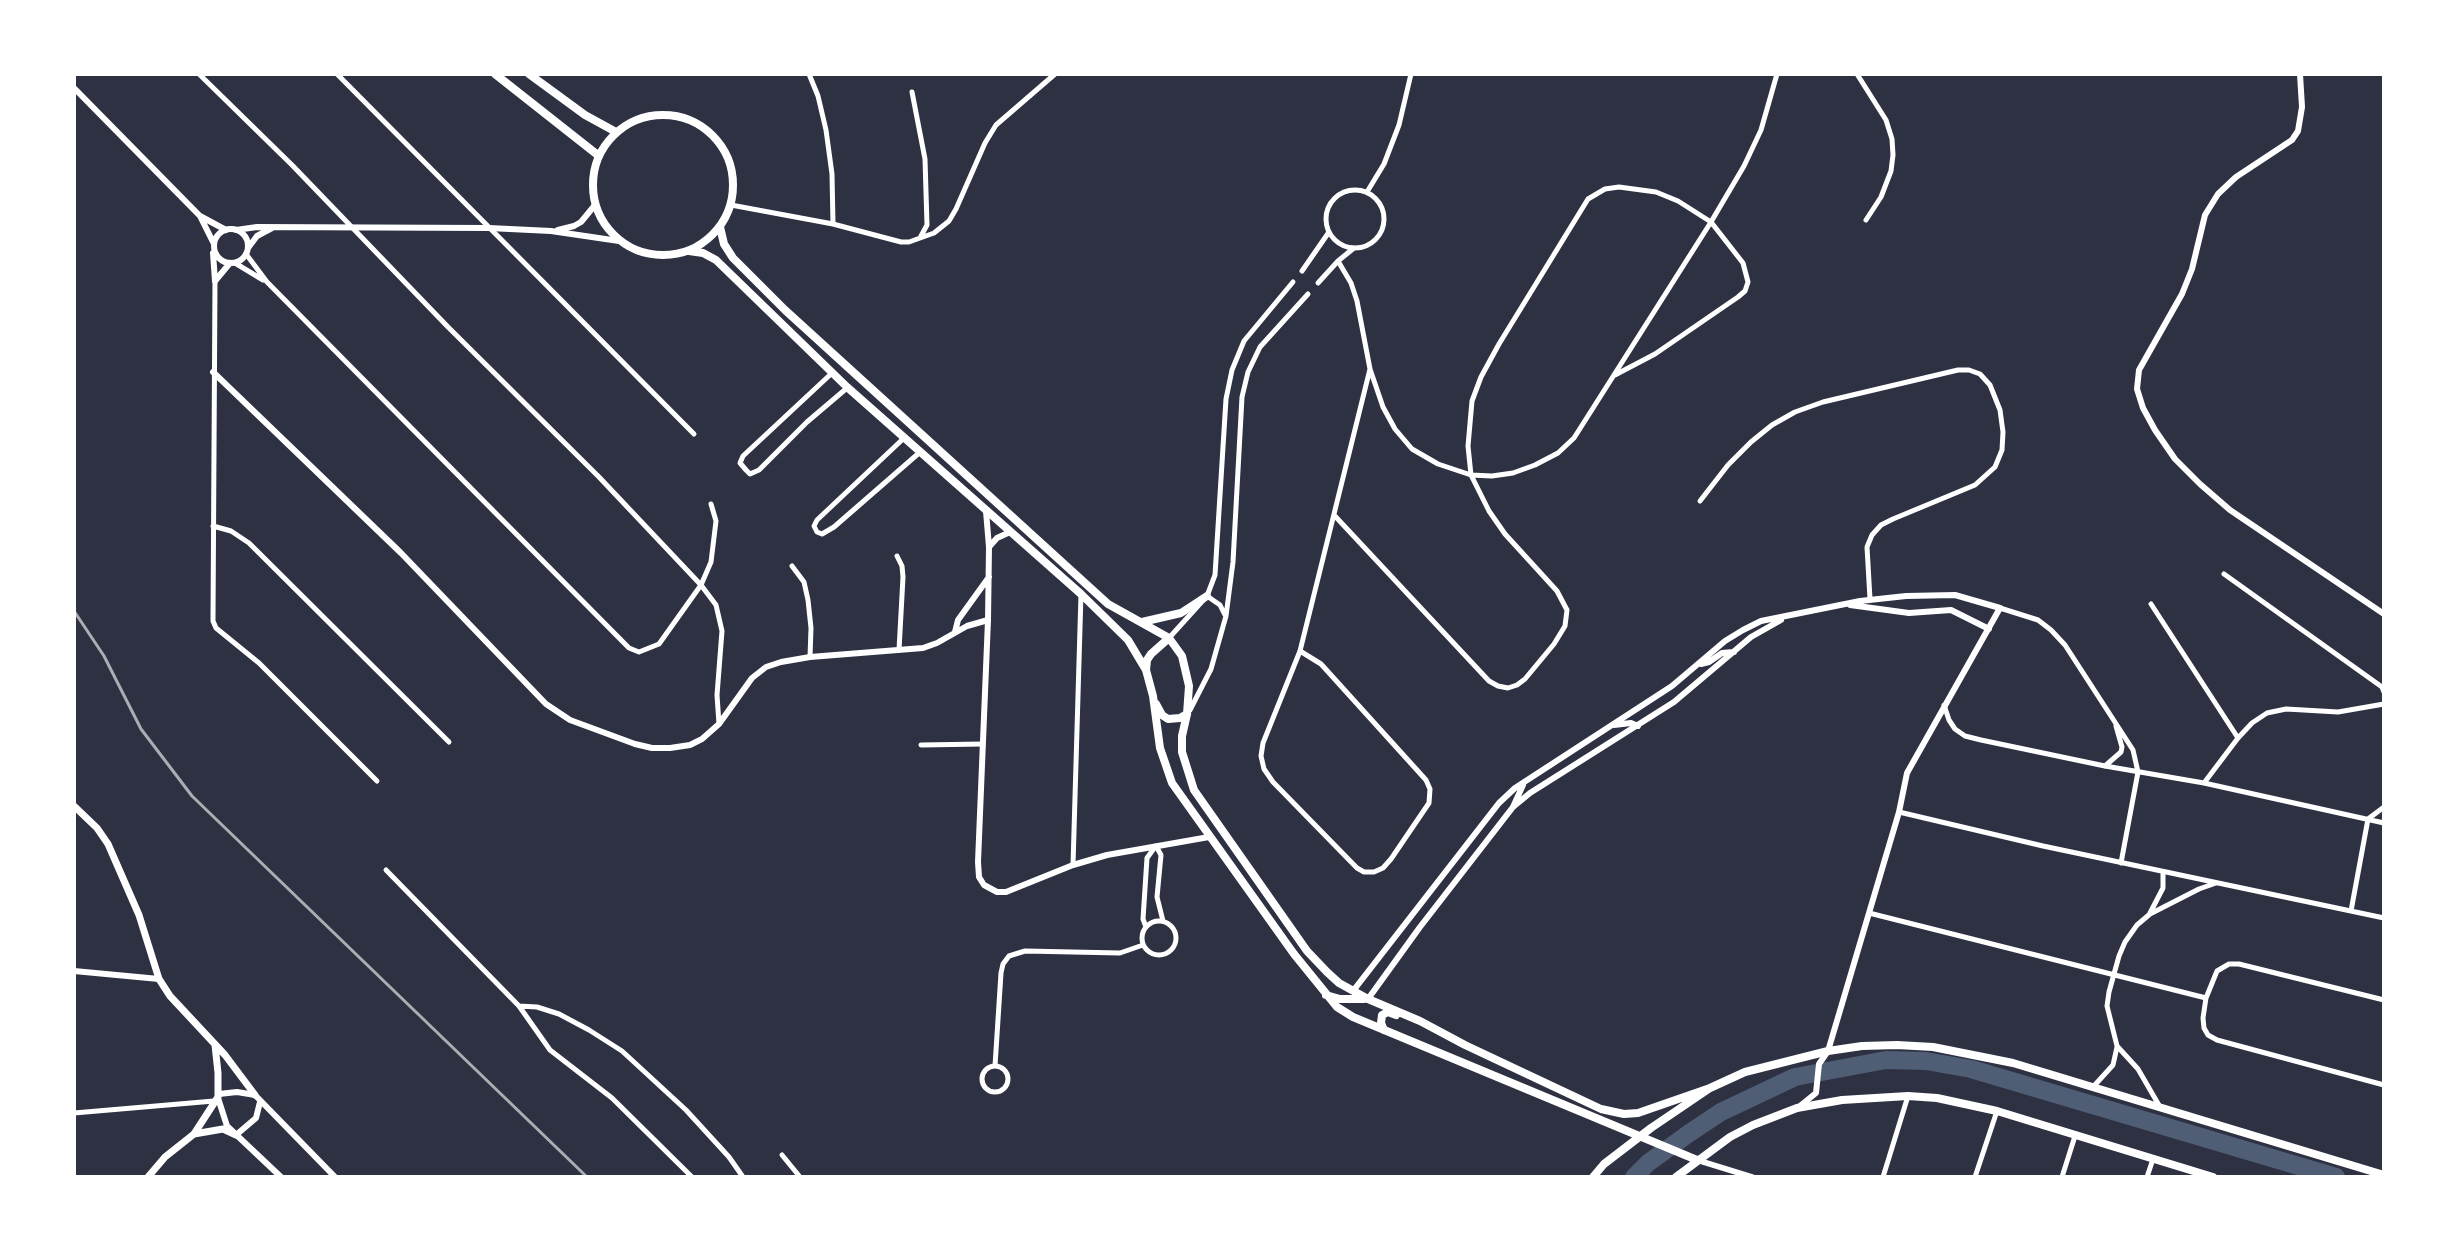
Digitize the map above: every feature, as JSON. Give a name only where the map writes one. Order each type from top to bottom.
[{"type":"main road","points":[[495,74],[599,156]]},
{"type":"main road","points":[[529,74],[585,115],[616,132]]},
{"type":"main road","points":[[658,115],[680,116],[701,125],[718,141],[730,160],[734,183],[731,205],[720,227],[706,241],[689,251],[653,255],[619,241],[605,225],[595,205],[592,189],[594,172],[599,156],[616,132],[635,120],[658,115]]},
{"type":"main road","points":[[720,227],[724,244],[733,258],[785,310],[1108,604],[1169,638],[1182,656],[1187,674],[1189,698],[1182,752],[1194,790],[1307,951],[1352,995],[1353,1017]]},
{"type":"main road","points":[[689,251],[703,253],[716,260],[919,453],[1081,594],[1128,640],[1146,670],[1158,710],[1168,719],[1187,714]]},
{"type":"main road","points":[[1142,622],[1181,613],[1207,596]]},
{"type":"main road","points":[[1146,670],[1151,654],[1169,638]]},
{"type":"main road","points":[[1153,696],[1160,748],[1166,769],[1182,799],[1337,1007],[1353,1017],[1697,1160]]},
{"type":"main road","points":[[74,806],[97,828],[108,844],[139,915],[159,979],[257,1098]]},
{"type":"main road","points":[[1326,995],[1352,995],[1368,999],[1601,1109],[1624,1114],[1638,1113],[1710,1088],[1745,1072],[1804,1056],[1862,1046],[1933,1047],[2013,1063],[2384,1175]]},
{"type":"main road","points":[[1384,1030],[1381,1019],[1385,1013],[1420,1021]]},
{"type":"main road","points":[[148,1177],[165,1157],[194,1134],[217,1097],[215,1045]]},
{"type":"main road","points":[[1804,1056],[1819,1064]]},
{"type":"main road","points":[[1593,1177],[1604,1164],[1710,1088]]},
{"type":"main road","points":[[1676,1177],[1730,1137],[1797,1108],[1842,1100],[1908,1096],[1937,1098],[1997,1111],[2213,1177]]},
{"type":"main road","points":[[194,1134],[223,1129],[236,1135]]},
{"type":"street","points":[[199,74],[599,477],[701,585],[716,605],[722,631],[717,695],[719,724]]},
{"type":"street","points":[[337,74],[694,434]]},
{"type":"street","points":[[809,74],[826,130],[832,174],[833,224]]},
{"type":"street","points":[[731,205],[833,224],[901,242],[934,233],[949,221],[956,209],[996,125],[1055,74]]},
{"type":"street","points":[[1367,193],[1384,164],[1399,125],[1411,74]]},
{"type":"street","points":[[1338,261],[1357,301],[1370,369],[1389,418],[1412,449],[1438,464],[1471,475],[1513,473],[1535,465],[1558,453],[1574,438],[1711,222],[1761,130],[1777,74]]},
{"type":"street","points":[[1857,74],[1886,120],[1893,155],[1891,171],[1881,197],[1866,220]]},
{"type":"street","points":[[2300,74],[2302,107],[2298,131],[2292,140],[2236,177],[2218,194],[2205,215],[2192,269],[2182,294],[2139,370],[2137,389],[2155,430],[2175,459],[2200,484],[2230,510],[2384,614]]},
{"type":"street","points":[[74,88],[200,216],[226,230],[247,227],[489,228],[551,231],[619,241]]},
{"type":"street","points":[[912,92],[925,159],[927,225],[921,237]]},
{"type":"street","points":[[1334,515],[1489,681],[1508,688],[1517,685],[1554,644],[1565,626],[1567,610],[1557,591],[1505,534],[1471,475],[1469,422],[1472,401],[1481,377],[1588,199],[1605,189],[1619,187],[1656,192],[1678,201],[1711,222],[1743,263],[1748,282],[1745,291],[1655,354],[1615,375]]},
{"type":"street","points":[[1349,191],[1367,193],[1377,201],[1383,212],[1383,225],[1377,237],[1367,245],[1354,248],[1344,246],[1329,232],[1326,215],[1334,199],[1349,191]]},
{"type":"street","points":[[551,231],[574,226],[588,216],[595,205]]},
{"type":"street","points":[[200,216],[220,259],[267,282]]},
{"type":"street","points":[[215,281],[247,251],[257,236],[272,228]]},
{"type":"street","points":[[226,230],[218,235],[214,247],[213,608],[216,628],[259,663],[377,781]]},
{"type":"street","points":[[236,230],[245,237],[247,251],[267,282],[629,648],[639,652],[659,644],[701,585],[713,552],[716,521],[711,504]]},
{"type":"street","points":[[1302,271],[1329,232]]},
{"type":"street","points":[[1318,283],[1354,248]]},
{"type":"street","points":[[1169,638],[1207,596],[1215,575],[1226,399],[1232,370],[1244,341],[1293,282]]},
{"type":"street","points":[[1187,714],[1211,669],[1226,616],[1233,562],[1242,397],[1248,372],[1260,347],[1308,294]]},
{"type":"street","points":[[1300,651],[1321,664],[1426,780],[1430,789],[1429,803],[1391,859],[1374,872],[1357,868],[1273,782],[1264,769],[1261,756],[1263,743],[1300,651],[1370,369]]},
{"type":"street","points":[[1700,501],[1751,442],[1795,412],[1823,402],[1958,370],[1980,374],[1990,385],[2000,410],[2002,450],[1995,467],[1975,485],[1881,525],[1867,547],[1870,599]]},
{"type":"street","points":[[213,372],[401,553],[546,704],[570,720],[617,738],[652,748],[690,745],[719,724],[752,678],[766,667],[810,657],[923,648],[988,620]]},
{"type":"street","points":[[832,373],[743,456],[740,463],[750,474],[759,470],[847,387]]},
{"type":"street","points":[[904,438],[817,520],[814,526],[817,532],[822,534],[834,527],[919,453]]},
{"type":"street","points":[[986,511],[989,577],[978,862],[979,877],[984,885],[997,892],[1006,892],[1107,855],[1209,837]]},
{"type":"street","points":[[213,526],[231,531],[249,543],[449,742]]},
{"type":"street","points":[[989,547],[997,538],[1010,532]]},
{"type":"street","points":[[897,556],[903,577],[899,650]]},
{"type":"street","points":[[792,566],[804,582],[808,600],[810,657]]},
{"type":"street","points":[[2224,574],[2382,687],[2384,692]]},
{"type":"street","points":[[955,632],[958,620],[989,577]]},
{"type":"street","points":[[1073,865],[1081,594]]},
{"type":"street","points":[[1926,611],[1937,604],[1939,594]]},
{"type":"street","points":[[1352,995],[1499,803],[1531,777],[1672,686],[1743,630],[1761,621],[1870,599],[1955,595],[2038,620],[2051,630],[2065,645],[2133,750],[2138,772],[2121,863]]},
{"type":"street","points":[[1207,596],[1220,605],[1226,616]]},
{"type":"street","points":[[2151,604],[2238,738]]},
{"type":"street","points":[[1846,605],[1909,613],[1951,610],[1989,629]]},
{"type":"street","points":[[1797,1108],[1816,1093],[1819,1064],[1828,1051],[1899,812],[1907,773],[2000,608]]},
{"type":"street","points":[[1513,807],[1559,774],[1674,702],[1751,637],[1788,616]]},
{"type":"street","points":[[1697,665],[1729,651],[1734,652]]},
{"type":"street","points":[[1944,704],[1949,720],[1965,736],[2105,766],[2204,783],[2384,823]]},
{"type":"street","points":[[2204,783],[2238,738],[2267,713],[2286,709],[2338,712],[2384,704]]},
{"type":"street","points":[[2105,766],[2117,757],[2122,747],[2113,717]]},
{"type":"street","points":[[1610,725],[1624,722],[1638,726]]},
{"type":"street","points":[[921,745],[983,744]]},
{"type":"street","points":[[1368,999],[1513,807],[1521,787],[1531,777]]},
{"type":"street","points":[[2351,911],[2368,819],[2384,807]]},
{"type":"street","points":[[1899,812],[2121,863],[2384,918]]},
{"type":"street","points":[[1156,846],[1161,855],[1157,897],[1163,921],[1174,930],[1175,940],[1172,948],[1159,954],[1150,952],[1143,945],[1142,936],[1146,927],[1163,921]]},
{"type":"street","points":[[1146,927],[1143,919],[1147,858],[1156,846]]},
{"type":"street","points":[[386,870],[519,1006],[550,1050],[612,1098],[692,1177]]},
{"type":"street","points":[[2093,1087],[2113,1065],[2117,1046],[2107,1006],[2113,975],[2125,942],[2150,914],[2163,888],[2163,872]]},
{"type":"street","points":[[2150,914],[2217,883]]},
{"type":"street","points":[[1869,913],[2206,998]]},
{"type":"street","points":[[995,1066],[1001,973],[1009,956],[1025,951],[1120,953],[1143,945]]},
{"type":"street","points":[[2384,1000],[2239,964],[2222,966],[2206,998],[2204,1028],[2208,1035],[2217,1040],[2384,1085]]},
{"type":"street","points":[[74,971],[159,979]]},
{"type":"street","points":[[519,1006],[537,1007],[559,1014],[622,1051],[686,1110],[743,1177]]},
{"type":"street","points":[[2117,1046],[2138,1069],[2160,1108]]},
{"type":"street","points":[[995,1066],[1002,1068],[1008,1077],[1004,1087],[994,1091],[985,1087],[982,1080],[985,1070],[995,1066]]},
{"type":"street","points":[[74,1113],[217,1097],[237,1092],[257,1098],[335,1177]]},
{"type":"street","points":[[1883,1177],[1908,1096]]},
{"type":"street","points":[[217,1097],[224,1120],[281,1177]]},
{"type":"street","points":[[236,1135],[256,1118],[257,1098]]},
{"type":"street","points":[[1975,1177],[1997,1111]]},
{"type":"street","points":[[2062,1177],[2075,1136]]},
{"type":"street","points":[[782,1155],[800,1177]]},
{"type":"street","points":[[2147,1177],[2153,1159]]},
{"type":"street","points":[[1697,1160],[1752,1177]]},
{"type":"waterway","points":[[1634,1177],[1648,1163],[1721,1112],[1795,1077],[1886,1060],[1926,1061],[1971,1069],[2336,1177]]},
{"type":"railway","points":[[74,611],[104,656],[141,729],[192,796],[587,1177]]}]
